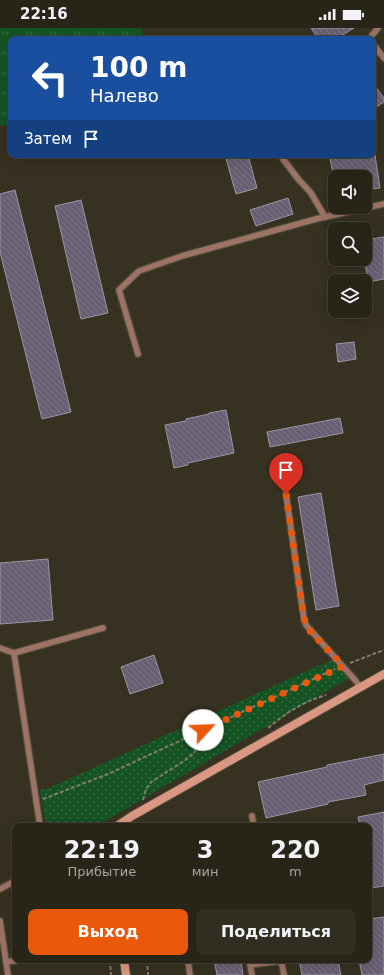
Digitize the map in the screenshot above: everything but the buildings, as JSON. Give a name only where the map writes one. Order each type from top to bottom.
[{"type":"street","points":[[121,823],[384,674]]},
{"type":"street","points":[[124,963],[126,975]]},
{"type":"lane","points":[[371,36],[378,28]]},
{"type":"lane","points":[[376,48],[384,58]]},
{"type":"lane","points":[[283,159],[311,193],[325,217]]},
{"type":"lane","points":[[138,354],[119,290],[139,271],[182,256],[325,217],[384,204]]},
{"type":"lane","points":[[286,494],[304,619],[310,631],[343,666],[360,687]]},
{"type":"lane","points":[[0,648],[14,653],[103,628]]},
{"type":"lane","points":[[14,653],[40,823]]},
{"type":"lane","points":[[252,816],[253,823]]},
{"type":"lane","points":[[0,889],[12,883]]},
{"type":"lane","points":[[0,921],[8,975]]},
{"type":"lane","points":[[6,962],[12,961]]},
{"type":"lane","points":[[188,963],[190,975]]},
{"type":"lane","points":[[252,975],[250,965],[262,963]]},
{"type":"lane","points":[[282,963],[284,975]]},
{"type":"path","points":[[36,801],[108,774],[343,666],[384,650]]},
{"type":"path","points":[[143,801],[146,789],[151,782],[193,754],[216,724]]},
{"type":"path","points":[[110,963],[111,975]]},
{"type":"path","points":[[147,963],[148,975]]},
{"type":"green space","points":[[0,28],[141,28],[144,36],[8,36],[8,124],[0,126]]},
{"type":"green space","points":[[333,660],[349,678],[102,823],[46,823],[40,790],[49,788]]},
{"type":"route","points":[[203,730],[343,666],[310,631],[304,619],[286,494]]}]
